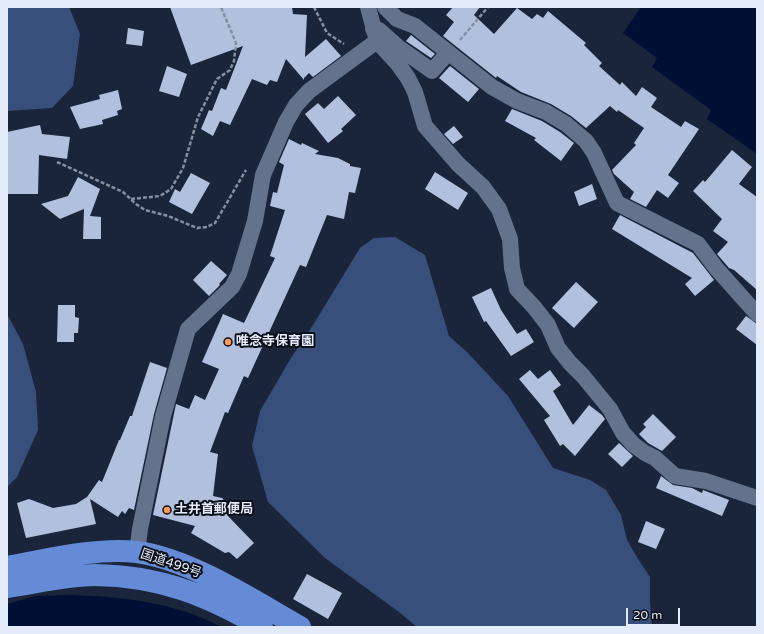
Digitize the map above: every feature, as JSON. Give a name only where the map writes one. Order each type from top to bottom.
[{"type":"highway","name":"国道499号","points":[[7,567],[83,554],[118,551],[137,552],[161,558],[194,570],[236,591],[300,627]]},
{"type":"highway","name":"国道499号","points":[[7,587],[94,575],[130,577],[174,585],[209,599],[262,627]]},
{"type":"street","points":[[368,7],[375,35],[408,78],[415,92],[425,126],[458,164],[483,186],[499,209],[510,240],[512,268],[517,289],[548,325],[558,348],[607,404],[623,433],[634,445],[655,458],[675,476],[706,481],[757,498]]},
{"type":"street","points":[[385,7],[397,19],[415,26],[492,87],[517,101],[551,114],[566,124],[586,141],[594,153],[616,203],[698,244],[716,268],[757,314]]},
{"type":"street","points":[[137,552],[140,529],[163,416],[188,329],[232,287],[239,274],[255,221],[263,175],[286,122],[296,105],[309,91],[358,54],[379,30],[398,47],[432,71],[448,53]]},
{"type":"path","points":[[131,199],[160,196],[171,189],[183,168],[198,117],[217,79],[230,70],[234,61],[236,43],[221,7]]},
{"type":"path","points":[[314,7],[327,33],[358,54]]},
{"type":"path","points":[[448,53],[488,7]]},
{"type":"path","points":[[57,162],[123,192],[145,210],[168,216],[197,228],[207,227],[215,223],[247,168]]},
{"type":"shaded area","points":[[7,7],[69,7],[80,34],[73,86],[52,108],[7,111]]},
{"type":"shaded area","points":[[641,7],[757,7],[757,154],[707,119],[711,110],[652,67],[657,58],[623,33]]},
{"type":"shaded area","points":[[395,237],[425,255],[449,336],[468,353],[508,396],[553,468],[590,480],[606,490],[621,515],[627,540],[650,577],[652,627],[417,627],[399,612],[325,558],[268,502],[252,446],[260,411],[291,358],[360,248],[374,238]]},
{"type":"shaded area","points":[[7,314],[23,344],[36,392],[38,430],[17,477],[7,487]]},
{"type":"shaded area","points":[[73,595],[129,599],[167,606],[204,619],[221,627],[7,627],[7,604],[36,596]]},
{"type":"building","points":[[170,7],[292,7],[293,14],[307,15],[305,57],[326,39],[341,56],[313,77],[309,73],[304,80],[286,59],[277,82],[270,80],[267,85],[252,79],[230,125],[220,121],[213,136],[201,129],[209,110],[212,111],[221,88],[226,90],[243,46],[191,65]]},
{"type":"building","points":[[453,7],[480,7],[474,15],[494,34],[517,8],[532,19],[537,14],[543,18],[548,11],[586,43],[584,45],[602,63],[599,66],[620,85],[622,82],[636,96],[642,87],[657,98],[651,107],[681,127],[685,121],[699,129],[668,175],[679,183],[668,198],[657,190],[646,207],[630,199],[634,192],[614,174],[612,170],[636,145],[634,143],[644,128],[618,110],[617,112],[610,106],[586,128],[571,116],[551,104],[521,92],[497,76],[496,78],[443,36],[454,22],[446,15]]},
{"type":"building","points":[[128,28],[144,31],[142,46],[126,44]]},
{"type":"building","points":[[411,35],[435,54],[431,58],[406,41]]},
{"type":"building","points":[[167,66],[187,74],[179,97],[159,91]]},
{"type":"building","points":[[450,66],[479,89],[468,102],[439,78]]},
{"type":"building","points":[[118,90],[122,109],[117,111],[118,115],[102,120],[103,124],[80,129],[70,107],[100,99],[99,95]]},
{"type":"building","points":[[338,96],[356,115],[341,129],[343,131],[328,143],[305,114],[318,103],[324,109]]},
{"type":"building","points":[[512,109],[542,121],[574,143],[561,161],[534,140],[536,138],[505,121]]},
{"type":"building","points":[[40,125],[42,134],[70,137],[67,159],[39,155],[38,194],[7,194],[7,132]]},
{"type":"building","points":[[454,126],[463,137],[453,144],[444,134]]},
{"type":"building","points":[[289,139],[319,151],[315,154],[338,158],[350,164],[350,166],[361,168],[355,193],[349,192],[344,219],[327,215],[306,267],[300,265],[248,378],[244,376],[228,413],[225,412],[210,452],[218,454],[213,496],[222,498],[232,509],[228,516],[254,543],[237,559],[229,552],[225,553],[191,533],[195,526],[153,515],[176,404],[189,409],[195,395],[205,400],[219,369],[202,362],[223,314],[244,323],[275,258],[270,256],[285,210],[270,206],[273,192],[277,193],[284,165],[279,162]]},
{"type":"building","points":[[732,150],[752,167],[739,184],[757,197],[757,290],[734,270],[729,268],[717,254],[728,242],[713,231],[722,219],[693,191],[703,180],[705,182]]},
{"type":"building","points":[[435,172],[468,193],[458,210],[425,189]]},
{"type":"building","points":[[191,173],[210,183],[192,214],[169,202],[175,189],[180,192]]},
{"type":"building","points":[[78,177],[100,189],[90,216],[101,217],[101,239],[83,239],[84,209],[60,219],[41,204],[68,196]]},
{"type":"building","points":[[592,184],[597,199],[579,206],[574,192]]},
{"type":"building","points":[[620,215],[693,253],[714,280],[695,296],[685,284],[692,278],[612,229]]},
{"type":"building","points":[[211,261],[227,275],[209,296],[193,280]]},
{"type":"building","points":[[576,282],[598,302],[574,328],[552,308]]},
{"type":"building","points":[[491,288],[501,310],[517,334],[526,329],[534,342],[511,356],[486,321],[484,322],[472,297]]},
{"type":"building","points":[[58,305],[75,305],[75,317],[79,318],[78,333],[74,333],[74,342],[57,342]]},
{"type":"building","points":[[746,316],[757,324],[757,345],[736,329]]},
{"type":"building","points":[[150,362],[167,368],[154,414],[134,510],[129,508],[125,514],[122,511],[118,517],[90,499],[96,524],[26,538],[17,503],[29,499],[53,508],[76,504],[87,497],[99,480],[102,482],[119,440],[130,416],[132,416]]},
{"type":"building","points":[[530,370],[538,379],[550,370],[561,385],[553,391],[573,425],[589,405],[605,419],[575,456],[563,444],[560,446],[544,420],[550,416],[519,379]]},
{"type":"building","points":[[653,414],[676,437],[662,451],[648,443],[639,434],[646,427],[643,424]]},
{"type":"building","points":[[619,443],[633,456],[622,467],[608,454]]},
{"type":"building","points":[[661,476],[673,485],[692,488],[702,493],[703,490],[729,500],[722,516],[656,488]]},
{"type":"building","points":[[646,521],[665,529],[656,549],[638,542]]},
{"type":"building","points":[[307,574],[342,593],[328,619],[293,599]]},
{"type":"place","name":"唯念寺保育園","points":[[228,342]]},
{"type":"place","name":"土井首郵便局","points":[[167,510]]}]
